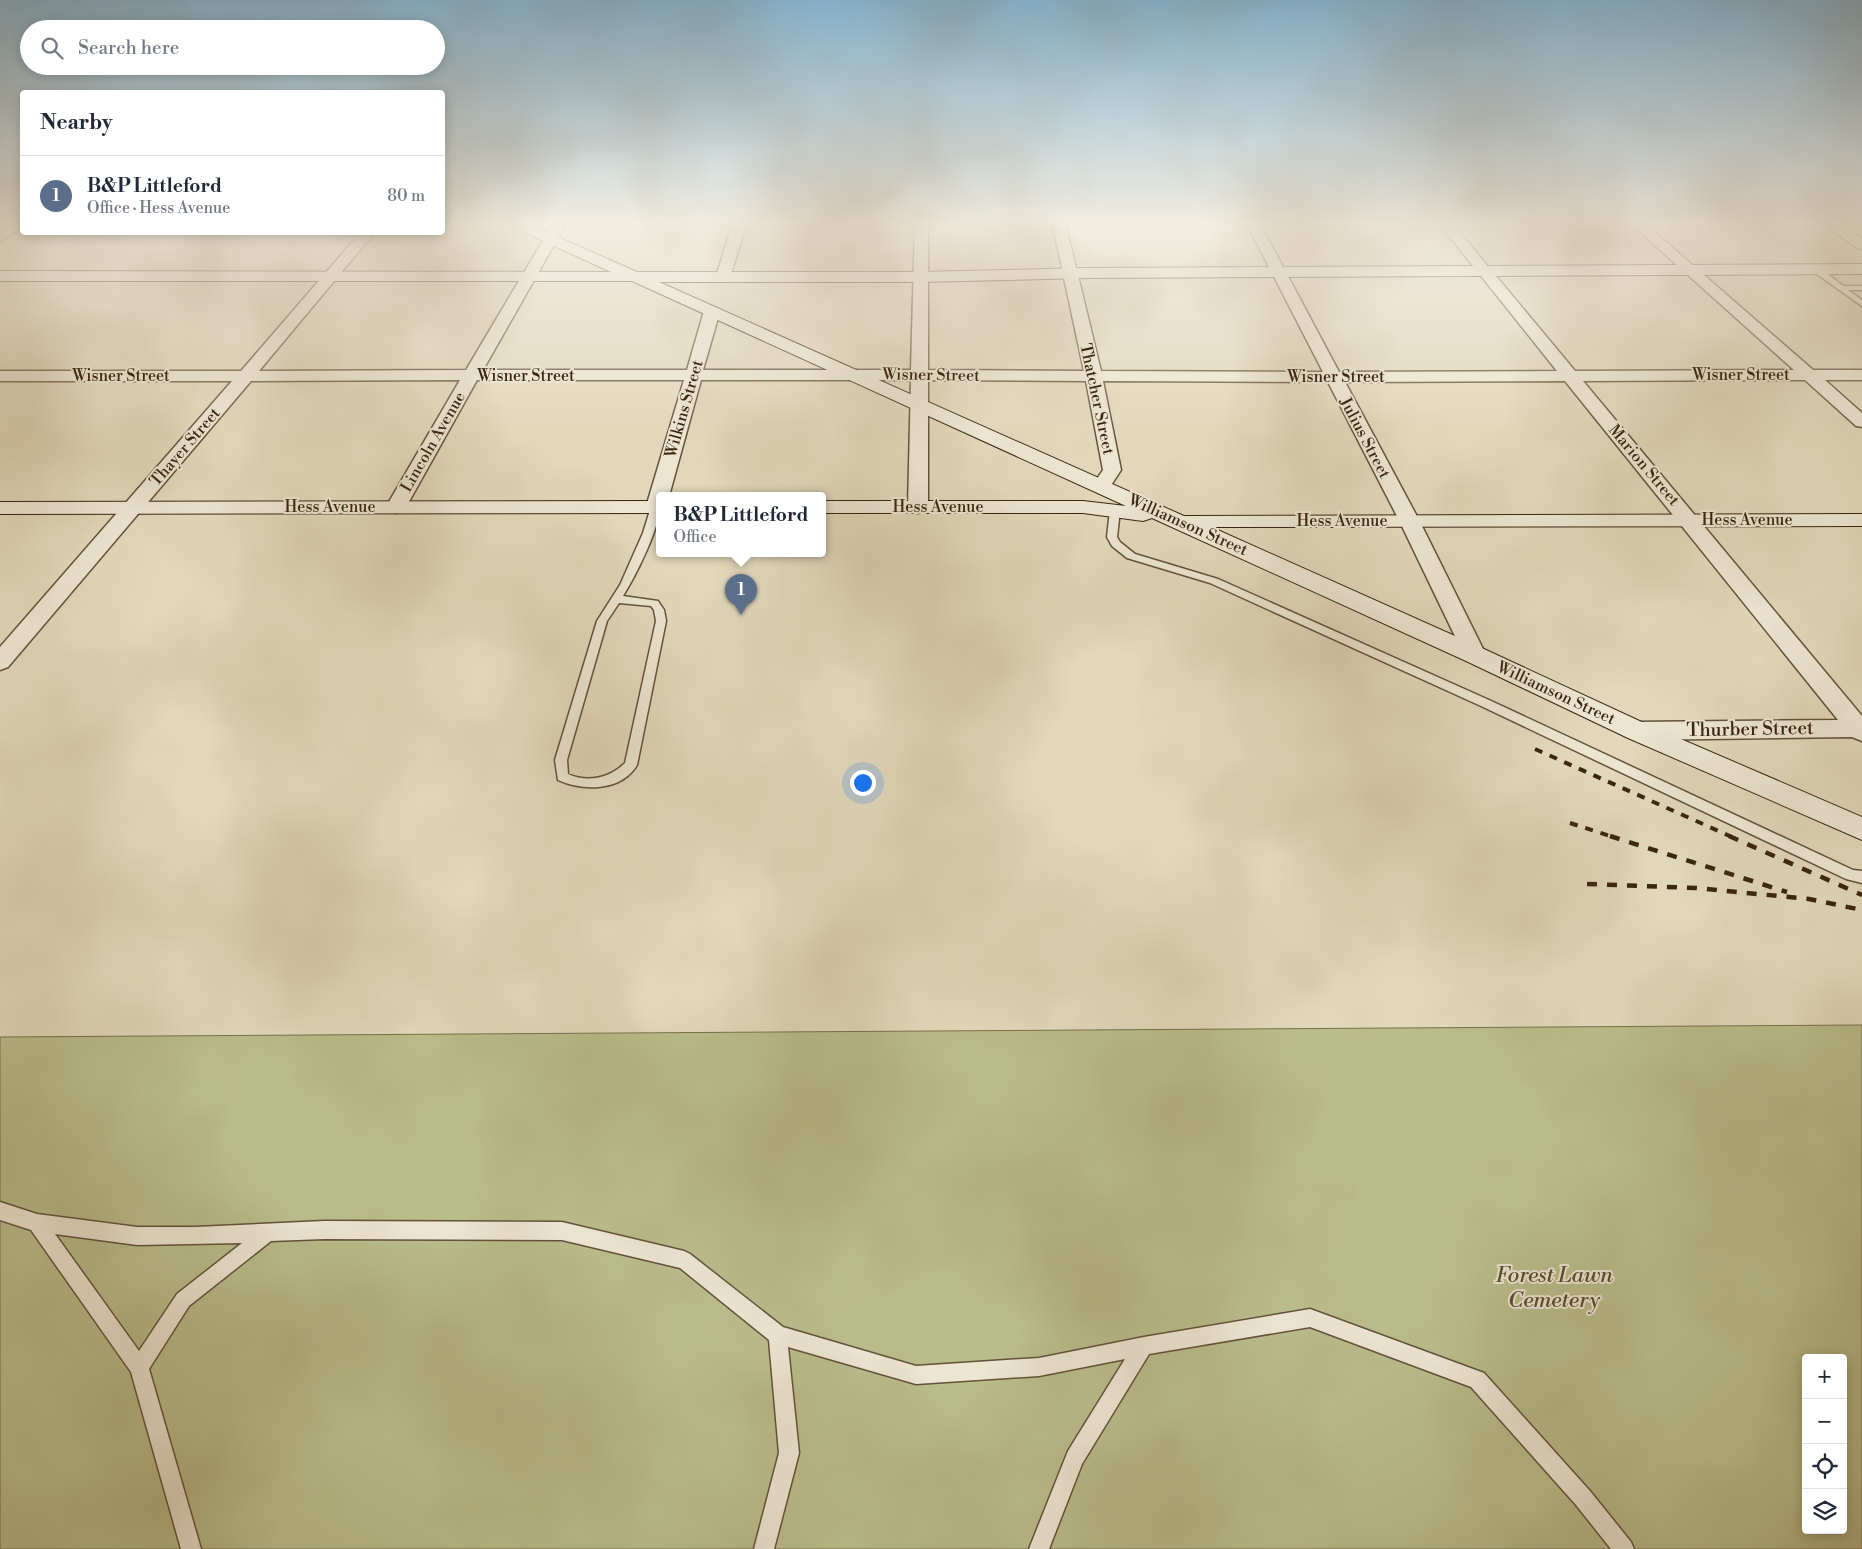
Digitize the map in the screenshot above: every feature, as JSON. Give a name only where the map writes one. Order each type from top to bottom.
[{"type":"street","name":"Thayer Street","points":[[0,662],[316,294]]},
{"type":"street","name":"Lincoln Avenue","points":[[396,507],[518,294]]},
{"type":"street","name":"Williamson Street","points":[[674,294],[1475,655],[1637,731],[1862,829]]},
{"type":"street","points":[[918,507],[920,294]]},
{"type":"street","name":"Thatcher Street","points":[[1075,294],[1094,377],[1112,470],[1101,486]]},
{"type":"street","name":"Julius Street","points":[[1289,294],[1410,522],[1475,655]]},
{"type":"street","name":"Marion Street","points":[[1503,294],[1861,729]]},
{"type":"street","points":[[1718,294],[1862,422]]},
{"type":"street","name":"Wilkins Street","points":[[662,492],[712,311]]},
{"type":"street","name":"Wisner Street","points":[[0,376],[919,375],[1332,377],[1862,374]]},
{"type":"street","name":"Hess Avenue","points":[[0,508],[656,507]]},
{"type":"street","name":"Hess Avenue","points":[[826,507],[1082,508],[1115,510],[1179,521],[1862,520]]},
{"type":"street","name":"Thurber Street","points":[[1637,731],[1861,729]]},
{"type":"lane","points":[[1850,294],[1862,304]]},
{"type":"lane","points":[[1115,510],[1112,537],[1116,544],[1131,556],[1214,581],[1485,703],[1851,875],[1862,877]]},
{"type":"lane","points":[[616,599],[654,603],[660,610],[660,620],[631,765],[624,773],[612,779],[589,784],[572,783],[562,777],[561,760],[602,621],[616,599],[625,585],[656,512]]},
{"type":"lane","points":[[0,1210],[37,1223],[137,1236],[196,1236],[324,1230],[562,1231],[684,1260],[778,1335],[916,1375],[1039,1367],[1144,1346],[1310,1318],[1477,1380],[1584,1498],[1624,1549]]},
{"type":"lane","points":[[37,1223],[139,1367],[191,1549]]},
{"type":"lane","points":[[139,1367],[183,1300],[268,1233]]},
{"type":"lane","points":[[764,1549],[789,1453],[778,1335]]},
{"type":"lane","points":[[1039,1549],[1075,1458],[1144,1346]]},
{"type":"green space","name":"Forest Lawn Cemetery","points":[[1862,1025],[1862,1549],[0,1549],[0,1037]]},
{"type":"railway","points":[[1535,749],[1732,837]]},
{"type":"railway","points":[[1570,823],[1613,837]]},
{"type":"railway","points":[[1610,836],[1787,892]]},
{"type":"railway","points":[[1729,836],[1862,895]]},
{"type":"railway","points":[[1587,884],[1696,888],[1809,899],[1862,910]]},
{"type":"place","name":"B&P Littleford","points":[[741,615]]}]
